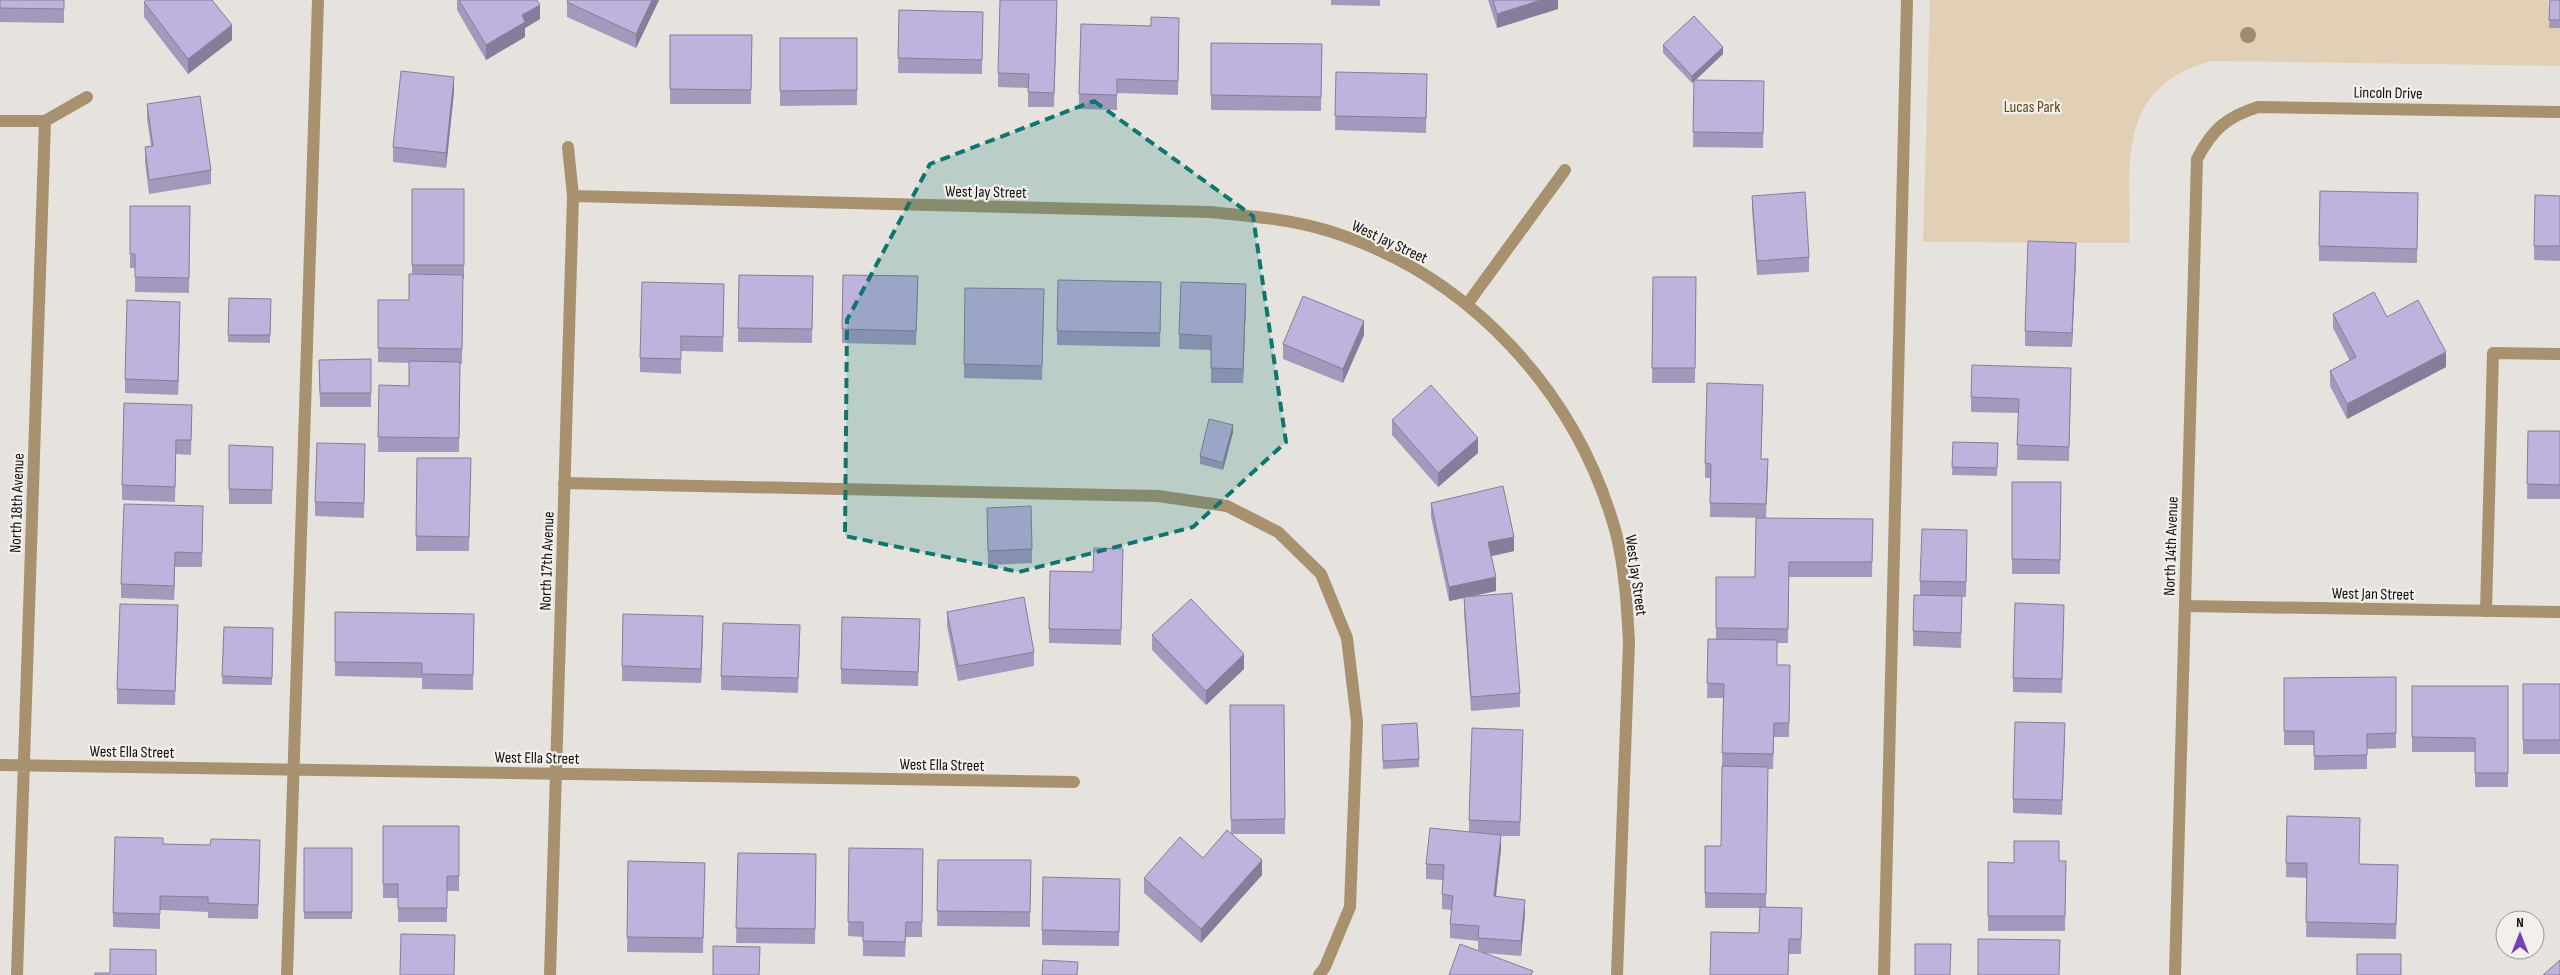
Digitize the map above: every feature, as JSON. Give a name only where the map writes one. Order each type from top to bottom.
[{"type":"street","points":[[288,975],[318,0]]},
{"type":"street","points":[[1884,975],[1907,0]]},
{"type":"street","points":[[0,121],[45,121],[87,97]]},
{"type":"street","name":"Lincoln Drive","points":[[2221,125],[2237,114],[2258,107],[2560,112]]},
{"type":"street","name":"North 18th Avenue","points":[[17,975],[45,121]]},
{"type":"street","name":"North 14th Avenue","points":[[2175,975],[2196,159],[2206,141],[2221,125]]},
{"type":"street","name":"North 17th Avenue","points":[[550,975],[573,196],[568,147]]},
{"type":"street","points":[[1468,303],[1565,170]]},
{"type":"street","name":"West Jay Street","points":[[573,196],[1210,212],[1276,218],[1329,231],[1380,251],[1428,277],[1468,303],[1512,345],[1547,387],[1576,433],[1599,482],[1616,534],[1626,588],[1629,642],[1617,975]]},
{"type":"street","points":[[2486,611],[2493,353],[2560,354]]},
{"type":"street","points":[[564,484],[1158,496],[1227,506],[1278,532],[1321,574],[1347,638],[1357,722],[1350,907],[1325,967],[1319,975]]},
{"type":"street","name":"West Jan Street","points":[[2185,606],[2560,612]]},
{"type":"street","name":"West Ella Street","points":[[0,765],[1074,782]]},
{"type":"highlighted area","points":[[1094,101],[1253,216],[1286,442],[1193,527],[1019,572],[845,536],[847,320],[930,164]]},
{"type":"green space","name":"Lucas Park","points":[[1930,0],[2560,0],[2560,66],[2211,61],[2180,73],[2158,89],[2144,109],[2135,132],[2131,158],[2129,185],[2130,243],[1923,242]]},
{"type":"building","points":[[0,0],[64,0],[64,9],[0,8]]},
{"type":"building","points":[[146,0],[212,0],[232,25],[188,59],[144,2]]},
{"type":"building","points":[[459,0],[537,0],[540,5],[522,15],[525,22],[486,45]]},
{"type":"building","points":[[568,0],[652,0],[636,34],[567,2]]},
{"type":"building","points":[[1000,0],[1057,0],[1054,93],[1028,92],[1029,74],[998,73]]},
{"type":"building","points":[[1493,0],[1541,0],[1497,14]]},
{"type":"building","points":[[2550,0],[2560,0],[2560,20],[2549,20]]},
{"type":"building","points":[[899,10],[983,12],[982,60],[898,58]]},
{"type":"building","points":[[1694,16],[1723,47],[1692,76],[1663,45]]},
{"type":"building","points":[[1151,17],[1179,18],[1178,81],[1117,79],[1117,95],[1079,94],[1081,24],[1151,26]]},
{"type":"building","points":[[670,35],[752,35],[751,90],[670,89]]},
{"type":"building","points":[[780,38],[857,38],[857,90],[780,91]]},
{"type":"building","points":[[1211,43],[1322,44],[1321,97],[1211,95]]},
{"type":"building","points":[[401,71],[454,77],[446,153],[393,147]]},
{"type":"building","points":[[1336,72],[1427,74],[1426,118],[1335,116]]},
{"type":"building","points":[[1694,80],[1764,81],[1763,133],[1693,132]]},
{"type":"building","points":[[200,96],[211,170],[149,180],[145,147],[153,146],[147,104]]},
{"type":"building","points":[[412,189],[464,189],[464,265],[412,265]]},
{"type":"building","points":[[2320,191],[2418,193],[2417,249],[2319,246]]},
{"type":"building","points":[[1805,192],[1809,257],[1757,261],[1752,196]]},
{"type":"building","points":[[2535,195],[2560,196],[2560,246],[2534,246]]},
{"type":"building","points":[[130,206],[190,206],[189,278],[135,277],[135,254],[130,254]]},
{"type":"building","points":[[2028,241],[2076,243],[2072,333],[2025,331]]},
{"type":"building","points":[[409,274],[463,275],[462,349],[378,348],[378,300],[409,300]]},
{"type":"building","points":[[739,275],[813,276],[812,329],[738,328]]},
{"type":"building","points":[[843,275],[918,276],[916,331],[842,329]]},
{"type":"building","points":[[1653,277],[1696,277],[1695,368],[1652,368]]},
{"type":"building","points":[[1058,280],[1161,282],[1160,333],[1057,331]]},
{"type":"building","points":[[642,282],[724,284],[723,337],[681,336],[681,359],[640,358]]},
{"type":"building","points":[[1181,282],[1246,284],[1243,369],[1211,368],[1211,336],[1179,334]]},
{"type":"building","points":[[965,288],[1044,289],[1042,366],[964,364]]},
{"type":"building","points":[[2374,292],[2387,317],[2418,300],[2446,352],[2347,404],[2330,371],[2356,357],[2333,314]]},
{"type":"building","points":[[1303,296],[1364,321],[1343,369],[1283,344]]},
{"type":"building","points":[[229,298],[271,299],[270,335],[228,335]]},
{"type":"building","points":[[127,300],[180,302],[178,381],[125,379]]},
{"type":"building","points":[[371,359],[371,393],[320,393],[319,360]]},
{"type":"building","points":[[409,361],[460,362],[459,438],[378,437],[379,385],[409,386]]},
{"type":"building","points":[[1972,365],[2071,368],[2069,447],[2017,445],[2019,399],[1971,397]]},
{"type":"building","points":[[1707,383],[1763,385],[1761,459],[1768,459],[1766,504],[1710,503],[1711,464],[1705,463]]},
{"type":"building","points":[[1431,385],[1478,438],[1438,473],[1392,420]]},
{"type":"building","points":[[124,403],[192,405],[191,440],[176,440],[175,487],[122,485]]},
{"type":"building","points":[[1209,419],[1233,425],[1223,463],[1200,456]]},
{"type":"building","points":[[2528,431],[2560,431],[2560,485],[2527,484]]},
{"type":"building","points":[[1953,442],[1998,443],[1997,468],[1952,467]]},
{"type":"building","points":[[317,443],[365,444],[364,503],[315,502]]},
{"type":"building","points":[[229,445],[273,447],[272,490],[229,489]]},
{"type":"building","points":[[417,458],[471,458],[469,537],[416,536]]},
{"type":"building","points":[[2012,482],[2061,482],[2060,560],[2012,559]]},
{"type":"building","points":[[1503,486],[1514,537],[1488,542],[1496,577],[1449,587],[1431,503]]},
{"type":"building","points":[[124,504],[203,506],[202,553],[175,552],[174,586],[121,584]]},
{"type":"building","points":[[1031,506],[1032,549],[988,551],[987,508]]},
{"type":"building","points":[[1756,518],[1873,519],[1872,562],[1789,562],[1788,629],[1716,628],[1716,577],[1755,577]]},
{"type":"building","points":[[1922,529],[1967,530],[1966,582],[1920,581]]},
{"type":"building","points":[[1094,548],[1123,549],[1121,630],[1049,629],[1050,571],[1093,572]]},
{"type":"building","points":[[1512,593],[1520,693],[1471,697],[1464,597]]},
{"type":"building","points":[[1914,595],[1962,596],[1961,633],[1913,631]]},
{"type":"building","points":[[1024,597],[1034,652],[958,666],[947,612]]},
{"type":"building","points":[[1191,599],[1244,654],[1206,691],[1152,635]]},
{"type":"building","points":[[2015,603],[2064,605],[2062,679],[2013,678]]},
{"type":"building","points":[[120,604],[178,605],[175,691],[117,689]]},
{"type":"building","points":[[335,612],[474,614],[473,675],[422,674],[422,663],[335,662]]},
{"type":"building","points":[[623,614],[703,616],[701,669],[622,666]]},
{"type":"building","points":[[842,617],[920,619],[918,672],[841,669]]},
{"type":"building","points":[[723,623],[800,625],[798,678],[721,676]]},
{"type":"building","points":[[224,627],[273,628],[272,678],[222,676]]},
{"type":"building","points":[[1708,639],[1777,640],[1777,665],[1790,665],[1789,723],[1774,723],[1773,754],[1722,753],[1724,684],[1707,683]]},
{"type":"building","points":[[2396,677],[2396,733],[2367,734],[2367,755],[2314,756],[2314,731],[2284,731],[2284,678]]},
{"type":"building","points":[[2523,684],[2560,684],[2560,740],[2523,740]]},
{"type":"building","points":[[2412,686],[2508,686],[2508,773],[2475,773],[2475,738],[2412,737]]},
{"type":"building","points":[[1230,705],[1284,705],[1285,819],[1231,820]]},
{"type":"building","points":[[2015,722],[2065,723],[2062,800],[2013,799]]},
{"type":"building","points":[[1417,723],[1419,759],[1383,761],[1382,725]]},
{"type":"building","points":[[1472,728],[1523,730],[1520,822],[1469,820]]},
{"type":"building","points":[[1722,766],[1768,767],[1766,894],[1705,893],[1705,846],[1721,846]]},
{"type":"building","points":[[2287,816],[2360,818],[2359,864],[2398,865],[2396,924],[2306,922],[2307,863],[2286,863]]},
{"type":"building","points":[[383,826],[459,826],[459,876],[447,876],[447,908],[398,908],[398,884],[383,884]]},
{"type":"building","points":[[1430,828],[1501,835],[1494,896],[1525,900],[1521,941],[1478,938],[1479,926],[1450,924],[1453,896],[1442,894],[1444,865],[1426,864]]},
{"type":"building","points":[[1227,830],[1262,860],[1201,929],[1144,878],[1180,837],[1203,858]]},
{"type":"building","points":[[115,837],[163,838],[163,844],[210,845],[211,839],[260,840],[258,905],[208,903],[208,897],[160,896],[160,914],[113,913]]},
{"type":"building","points":[[2014,841],[2059,841],[2059,861],[2066,861],[2065,916],[1988,916],[1988,862],[2014,863]]},
{"type":"building","points":[[304,848],[352,848],[352,912],[304,912]]},
{"type":"building","points":[[849,848],[923,849],[922,922],[906,922],[905,942],[863,941],[863,922],[848,922]]},
{"type":"building","points":[[738,853],[816,854],[815,929],[736,928]]},
{"type":"building","points":[[938,860],[1031,860],[1030,912],[937,911]]},
{"type":"building","points":[[628,861],[705,863],[703,938],[627,937]]},
{"type":"building","points":[[1043,877],[1120,879],[1119,932],[1042,930]]},
{"type":"building","points":[[1760,907],[1802,908],[1801,939],[1789,939],[1788,975],[1710,975],[1711,932],[1759,933]]},
{"type":"building","points":[[401,934],[455,935],[454,975],[400,975]]},
{"type":"building","points":[[1978,939],[2060,940],[2059,975],[1978,975]]},
{"type":"building","points":[[1460,944],[1533,971],[1531,975],[1449,975]]},
{"type":"building","points":[[1915,944],[1951,944],[1950,975],[1915,975]]},
{"type":"building","points":[[713,946],[760,947],[759,975],[713,975]]},
{"type":"building","points":[[110,949],[156,950],[156,975],[95,975],[95,973],[110,973]]},
{"type":"building","points":[[2357,954],[2401,954],[2401,975],[2357,975]]},
{"type":"building","points":[[1043,960],[1078,962],[1077,975],[1042,975]]},
{"type":"building","points":[[2560,960],[2560,975],[2543,975]]}]
